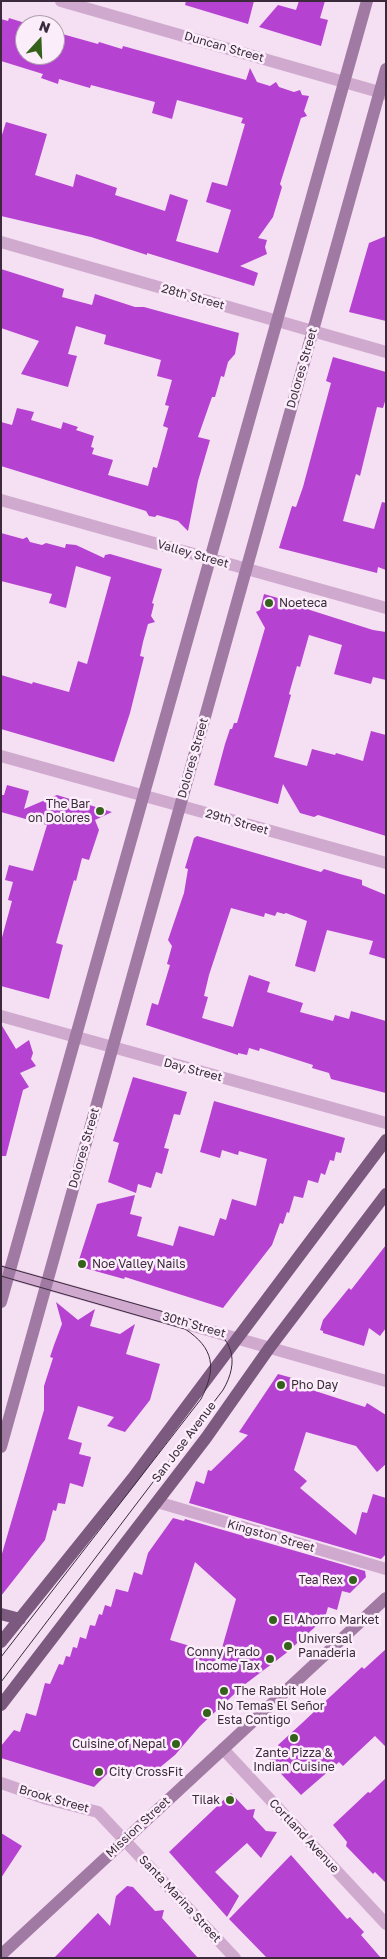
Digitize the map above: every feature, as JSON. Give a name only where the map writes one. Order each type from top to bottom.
[{"type":"main road","points":[[1,1302],[5,1272],[76,1037],[367,1]]},
{"type":"main road","name":"Dolores Street","points":[[1,1447],[312,331],[383,93],[386,69]]},
{"type":"main road","name":"San Jose Avenue","points":[[1,1642],[132,1479],[386,1140]]},
{"type":"main road","name":"San Jose Avenue","points":[[1,1705],[156,1502],[386,1194]]},
{"type":"main road","name":"Mission Street","points":[[1,1955],[386,1598]]},
{"type":"main road","points":[[1,1614],[20,1619]]},
{"type":"street","name":"Duncan Street","points":[[61,1],[345,80],[383,93]]},
{"type":"street","name":"28th Street","points":[[1,242],[386,352]]},
{"type":"street","name":"Valley Street","points":[[1,500],[386,608]]},
{"type":"street","name":"29th Street","points":[[1,756],[386,863]]},
{"type":"street","name":"Day Street","points":[[1,1016],[386,1123]]},
{"type":"street","name":"30th Street","points":[[5,1272],[386,1381]]},
{"type":"street","name":"Kingston Street","points":[[156,1502],[386,1569]]},
{"type":"street","name":"Cortland Avenue","points":[[223,1749],[386,1924]]},
{"type":"street","name":"Brook Street","points":[[1,1783],[47,1799],[98,1812],[125,1839]]},
{"type":"street","name":"Santa Marina Street","points":[[125,1839],[235,1958]]},
{"type":"building","points":[[186,1],[254,1],[248,24],[185,5]]},
{"type":"building","points":[[299,1],[325,1],[320,18],[328,20],[321,46],[259,27],[278,5],[296,10]]},
{"type":"building","points":[[9,18],[15,20],[15,65],[65,65],[65,35],[122,49],[123,46],[246,80],[250,68],[257,82],[270,86],[276,82],[279,87],[294,92],[300,90],[302,95],[309,96],[304,111],[307,116],[301,118],[280,184],[282,187],[273,217],[258,238],[267,240],[265,247],[267,254],[240,266],[258,273],[254,286],[91,237],[1,216],[1,138],[6,122],[47,134],[35,175],[73,187],[76,174],[117,188],[115,195],[165,211],[170,194],[188,200],[176,241],[218,253],[231,210],[206,202],[212,182],[227,186],[245,124],[241,123],[243,118],[177,100],[172,119],[152,113],[155,102],[91,85],[90,88],[59,79],[58,84],[41,78],[43,74],[1,61],[1,19],[8,21]]},
{"type":"building","points":[[386,236],[386,321],[349,312],[369,243]]},
{"type":"building","points":[[1,269],[64,289],[62,297],[92,305],[95,294],[135,307],[144,307],[239,333],[235,354],[228,362],[224,377],[221,376],[215,397],[212,397],[198,437],[210,440],[198,481],[188,531],[178,521],[157,515],[155,517],[149,516],[146,511],[1,466],[1,422],[12,425],[17,408],[34,412],[31,420],[61,429],[63,422],[78,427],[76,430],[94,436],[91,447],[94,448],[92,454],[113,460],[108,475],[148,486],[153,467],[157,468],[168,428],[163,426],[169,406],[165,405],[172,380],[157,376],[161,360],[104,344],[106,335],[76,326],[68,354],[77,356],[68,387],[21,374],[39,341],[1,328]]},
{"type":"building","points":[[333,357],[386,372],[386,398],[383,408],[377,407],[360,476],[356,474],[343,521],[374,529],[382,502],[386,503],[386,570],[378,567],[377,573],[279,548],[292,506],[296,507],[303,487],[331,383],[326,381]]},
{"type":"building","points":[[1,533],[23,539],[27,537],[30,542],[42,545],[46,543],[65,548],[66,544],[76,545],[104,558],[105,555],[110,554],[162,569],[152,603],[154,604],[151,616],[155,622],[148,624],[140,656],[144,657],[130,713],[114,762],[1,729],[1,675],[69,692],[78,661],[87,664],[111,577],[76,566],[66,608],[49,603],[52,594],[1,581]]},
{"type":"building","points":[[264,594],[285,600],[290,607],[298,604],[310,610],[373,630],[386,632],[386,680],[373,677],[371,684],[334,674],[342,645],[309,635],[300,667],[297,666],[274,757],[307,766],[312,749],[335,755],[336,753],[363,761],[371,731],[386,735],[386,836],[318,815],[314,817],[300,813],[283,784],[278,804],[214,785],[230,729],[232,729],[234,723],[237,723],[265,628],[256,612],[260,610]]},
{"type":"building","points":[[7,785],[29,791],[24,809],[57,795],[112,812],[95,820],[99,830],[89,860],[82,858],[76,881],[74,880],[56,943],[63,945],[49,999],[1,986],[1,941],[12,901],[8,900],[13,882],[5,880],[9,865],[33,871],[47,825],[1,812],[1,795],[4,795]]},
{"type":"building","points":[[197,836],[321,872],[324,869],[362,880],[362,885],[386,895],[386,959],[369,954],[373,941],[327,930],[315,972],[295,966],[307,921],[286,913],[277,912],[275,916],[265,913],[264,917],[231,908],[209,975],[204,996],[208,997],[202,1018],[233,1027],[249,975],[270,982],[267,992],[303,1003],[300,1012],[333,1021],[335,1015],[349,1019],[351,1011],[386,1021],[386,1093],[331,1079],[329,1073],[312,1068],[313,1065],[260,1048],[259,1051],[249,1048],[247,1055],[238,1053],[238,1055],[146,1025],[152,1003],[158,1005],[170,965],[167,964],[172,946],[168,940],[184,893],[188,869],[185,868],[194,838]]},
{"type":"building","points":[[1,1024],[16,1049],[29,1040],[33,1053],[31,1059],[36,1066],[20,1073],[29,1087],[23,1090],[6,1156],[1,1156]]},
{"type":"building","points":[[133,1077],[187,1092],[180,1115],[174,1114],[164,1148],[169,1149],[162,1174],[156,1172],[151,1188],[138,1184],[136,1193],[108,1182],[119,1143],[113,1141]]},
{"type":"building","points":[[214,1101],[345,1138],[341,1153],[336,1152],[334,1161],[330,1160],[325,1175],[321,1173],[318,1183],[308,1180],[303,1198],[294,1196],[289,1213],[287,1212],[283,1224],[280,1223],[272,1245],[223,1308],[125,1277],[124,1279],[77,1266],[97,1204],[135,1195],[130,1214],[142,1217],[137,1236],[173,1246],[179,1226],[214,1236],[220,1218],[226,1220],[232,1199],[256,1206],[267,1159],[239,1151],[238,1155],[222,1150],[220,1158],[200,1152]]},
{"type":"building","points":[[386,1245],[386,1328],[380,1336],[369,1328],[364,1346],[323,1333],[320,1330],[323,1320],[349,1288],[351,1290]]},
{"type":"building","points":[[56,1302],[78,1320],[95,1309],[90,1326],[120,1334],[135,1324],[126,1354],[160,1364],[150,1400],[125,1432],[107,1426],[114,1417],[78,1406],[68,1439],[82,1443],[79,1454],[91,1457],[83,1487],[70,1483],[65,1504],[58,1503],[56,1511],[53,1510],[45,1540],[1,1596],[1,1557],[44,1410],[44,1386],[53,1358],[50,1357],[62,1324]]},
{"type":"building","points":[[278,1374],[303,1381],[302,1385],[313,1388],[312,1390],[365,1407],[367,1403],[386,1415],[386,1464],[377,1472],[356,1446],[306,1432],[294,1470],[307,1481],[300,1488],[356,1535],[362,1512],[367,1513],[373,1494],[386,1498],[386,1554],[381,1559],[189,1503],[196,1481],[204,1484],[208,1470],[211,1471],[248,1435],[239,1432]]},
{"type":"building","points":[[173,1518],[184,1521],[185,1519],[365,1571],[366,1577],[350,1593],[342,1591],[337,1610],[328,1607],[326,1614],[314,1628],[285,1654],[244,1685],[200,1726],[175,1755],[153,1773],[141,1769],[131,1775],[112,1769],[94,1787],[1,1758],[1,1746],[14,1730],[20,1732],[26,1713],[36,1716],[45,1683],[50,1684],[59,1664],[63,1665],[66,1656],[70,1657],[73,1647],[77,1648],[80,1637],[86,1639],[90,1625],[95,1626],[99,1614],[102,1615],[105,1605],[111,1607],[116,1589],[128,1592],[134,1572],[142,1575],[148,1553]],"holes":[[[195,1562],[236,1599],[220,1655],[170,1640]]]},
{"type":"building","points":[[386,1649],[386,1747],[375,1736],[343,1766],[339,1762],[301,1795],[268,1760],[280,1748],[278,1745],[362,1667],[364,1669]]},
{"type":"building","points":[[386,1778],[386,1883],[375,1872],[373,1874],[346,1846],[347,1842],[333,1825]]},
{"type":"building","points":[[231,1793],[247,1810],[255,1809],[253,1817],[266,1831],[277,1832],[261,1858],[247,1843],[215,1872],[239,1896],[227,1917],[169,1852]]},
{"type":"building","points":[[1,1833],[22,1846],[1,1878]]},
{"type":"building","points":[[291,1855],[347,1919],[350,1917],[364,1932],[361,1935],[381,1958],[267,1958],[229,1919]]},
{"type":"building","points":[[127,1886],[133,1887],[155,1911],[164,1910],[162,1918],[198,1958],[54,1958],[98,1913],[110,1926],[116,1896]]},
{"type":"tram line","points":[[1,1266],[203,1323],[221,1335],[231,1351],[232,1360],[231,1369],[223,1390],[1,1682]]},
{"type":"tram line","points":[[1,1276],[185,1329],[195,1336],[207,1351],[211,1368],[201,1399],[1,1657]]},
{"type":"place","name":"Noeteca","points":[[269,603]]},
{"type":"place","name":"The Bar on Dolores","points":[[100,811]]},
{"type":"place","name":"Noe Valley Nails","points":[[82,1264]]},
{"type":"place","name":"Pho Day","points":[[281,1385]]},
{"type":"place","name":"Tea Rex","points":[[353,1580]]},
{"type":"place","name":"El Ahorro Market","points":[[273,1620]]},
{"type":"place","name":"Universal Panaderia","points":[[288,1646]]},
{"type":"place","name":"Conny Prado Income Tax","points":[[270,1659]]},
{"type":"place","name":"The Rabbit Hole","points":[[224,1691]]},
{"type":"place","name":"No Temas El Señor Esta Contigo","points":[[207,1713]]},
{"type":"place","name":"Zante Pizza & Indian Cuisine","points":[[294,1738]]},
{"type":"place","name":"Cuisine of Nepal","points":[[176,1744]]},
{"type":"place","name":"City CrossFit","points":[[99,1772]]},
{"type":"place","name":"Tilak","points":[[230,1800]]}]
